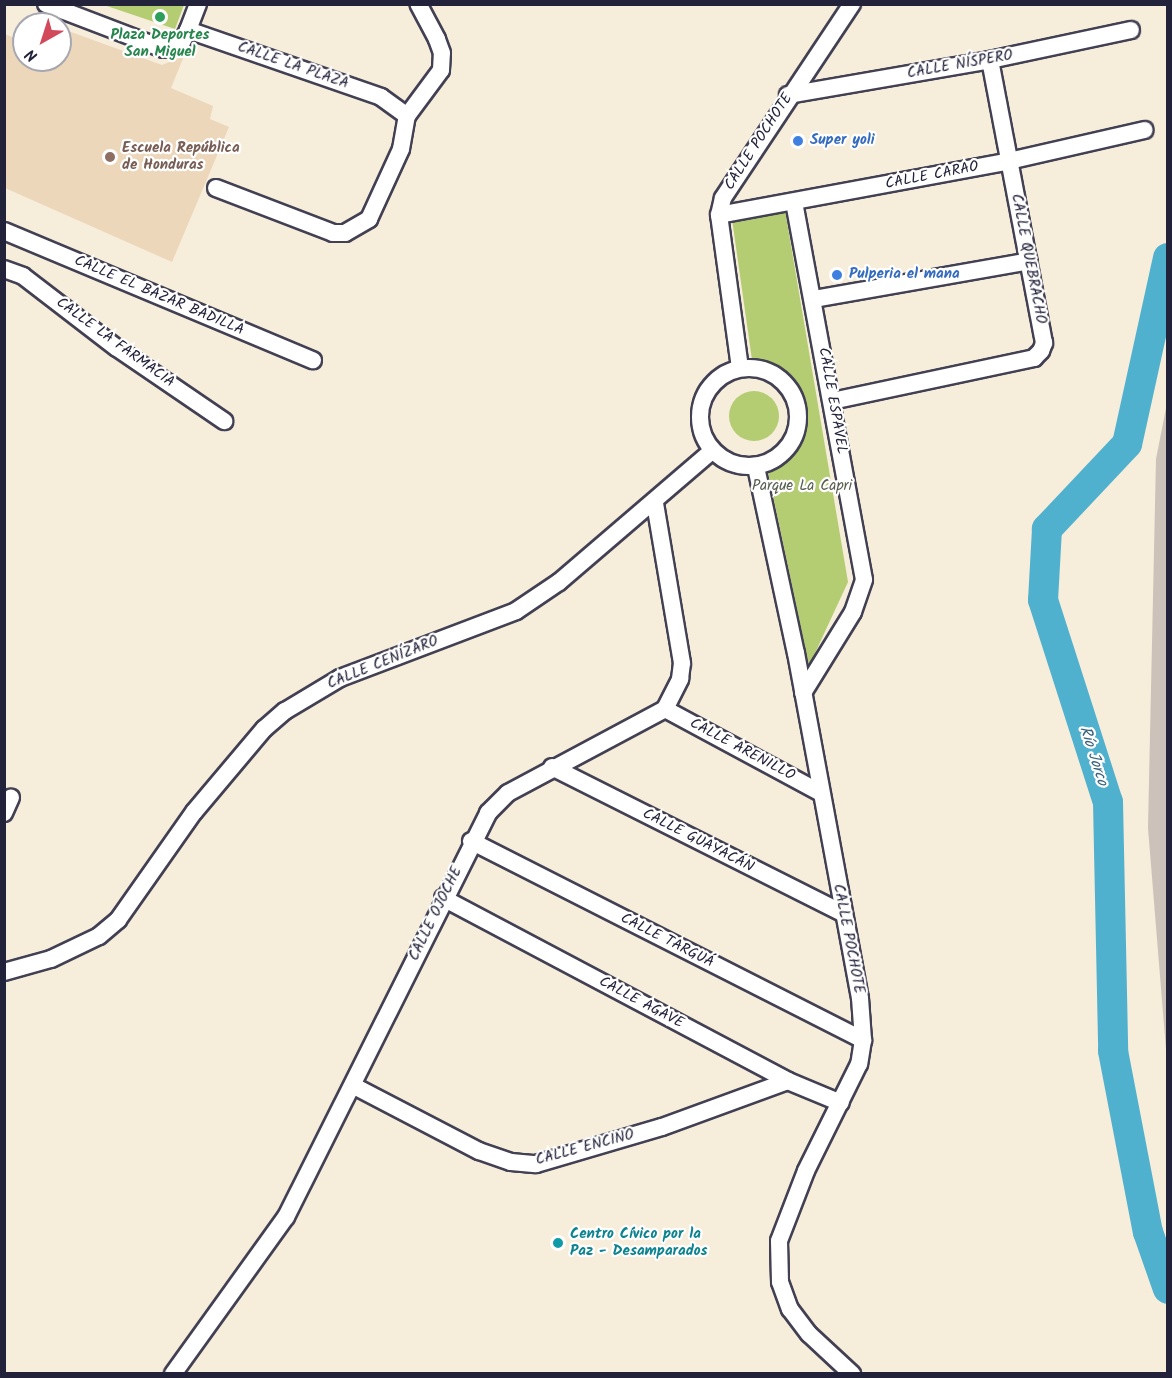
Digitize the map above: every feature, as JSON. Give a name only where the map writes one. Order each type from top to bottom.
[{"type":"street","points":[[46,4],[164,49],[182,42],[198,4]]},
{"type":"street","points":[[216,188],[333,233],[345,233],[369,219],[401,149],[407,116],[441,70],[442,53],[418,4]]},
{"type":"street","name":"CALLE POCHOTE","points":[[740,368],[719,216],[730,183],[852,4]]},
{"type":"street","name":"CALLE LA PLAZA","points":[[188,30],[381,97],[407,116]]},
{"type":"street","name":"CALLE NÍSPERO","points":[[788,95],[990,60],[1131,30]]},
{"type":"street","name":"CALLE QUEBRACHO","points":[[832,401],[1034,358],[1044,343],[990,60]]},
{"type":"street","name":"CALLE CARAO","points":[[719,216],[1009,161],[1144,130]]},
{"type":"street","name":"CALLE ESPAVEL","points":[[794,202],[814,299],[864,580],[853,612],[803,693]]},
{"type":"street","name":"CALLE EL BAZAR BADILLA","points":[[4,231],[313,360]]},
{"type":"street","points":[[814,299],[1029,261]]},
{"type":"street","name":"CALLE LA FARMACIA","points":[[4,269],[23,276],[117,348],[224,421]]},
{"type":"street","points":[[740,368],[767,371],[781,380],[798,407],[794,439],[771,462],[756,467],[725,461],[712,451],[703,437],[701,404],[720,376],[740,368]]},
{"type":"street","name":"CALLE CENÍZARO","points":[[4,972],[61,955],[99,936],[118,920],[194,812],[264,729],[285,711],[340,678],[516,610],[559,582],[656,503],[712,451]]},
{"type":"street","name":"CALLE POCHOTE","points":[[756,467],[803,693],[819,792],[860,998],[863,1040],[859,1064],[806,1171],[779,1241],[780,1282],[790,1309],[845,1372]]},
{"type":"street","points":[[656,503],[682,663],[680,679],[665,709]]},
{"type":"street","name":"CALLE OJOCHE","points":[[173,1374],[286,1217],[354,1086],[471,841],[489,813],[508,793],[552,767],[665,709]]},
{"type":"street","name":"CALLE ARENILLO","points":[[665,709],[819,792]]},
{"type":"street","name":"CALLE GUAYACÁN","points":[[552,767],[844,915]]},
{"type":"street","points":[[4,813],[12,797]]},
{"type":"street","name":"CALLE TARGUÁ","points":[[471,841],[863,1040]]},
{"type":"street","name":"CALLE AGAVE","points":[[443,898],[788,1081],[841,1103]]},
{"type":"street","name":"CALLE ENCINO","points":[[354,1086],[479,1152],[511,1162],[536,1164],[662,1127],[788,1081]]},
{"type":"shaded area","name":"Escuela República de Honduras","points":[[72,32],[162,65],[184,56],[171,88],[213,106],[210,119],[229,127],[172,262],[5,188],[5,34],[12,37],[12,72],[72,72]]},
{"type":"shaded area","points":[[1167,403],[1167,1062],[1148,828],[1156,459]]},
{"type":"green space","name":"Plaza Deportes San Miguel","points":[[104,5],[184,5],[175,29]]},
{"type":"green space","name":"Parque La Capri","points":[[785,210],[848,582],[809,666],[768,472],[788,460],[802,440],[808,422],[803,398],[794,382],[767,363],[752,360],[732,219]]},
{"type":"green space","points":[[754,391],[772,398],[779,416],[772,434],[754,441],[736,434],[729,416],[736,398]]},
{"type":"waterway","name":"Río Jorco","points":[[1168,258],[1127,444],[1047,529],[1043,600],[1108,802],[1113,1051],[1148,1232],[1168,1289]]},
{"type":"place","name":"Plaza Deportes San Miguel","points":[[160,17]]},
{"type":"place","name":"Super yoli","points":[[798,141]]},
{"type":"place","name":"Escuela República de Honduras","points":[[110,157]]},
{"type":"place","name":"Pulperia el mana","points":[[837,275]]},
{"type":"place","name":"Centro Cívico por la Paz - Desamparados","points":[[558,1243]]}]
